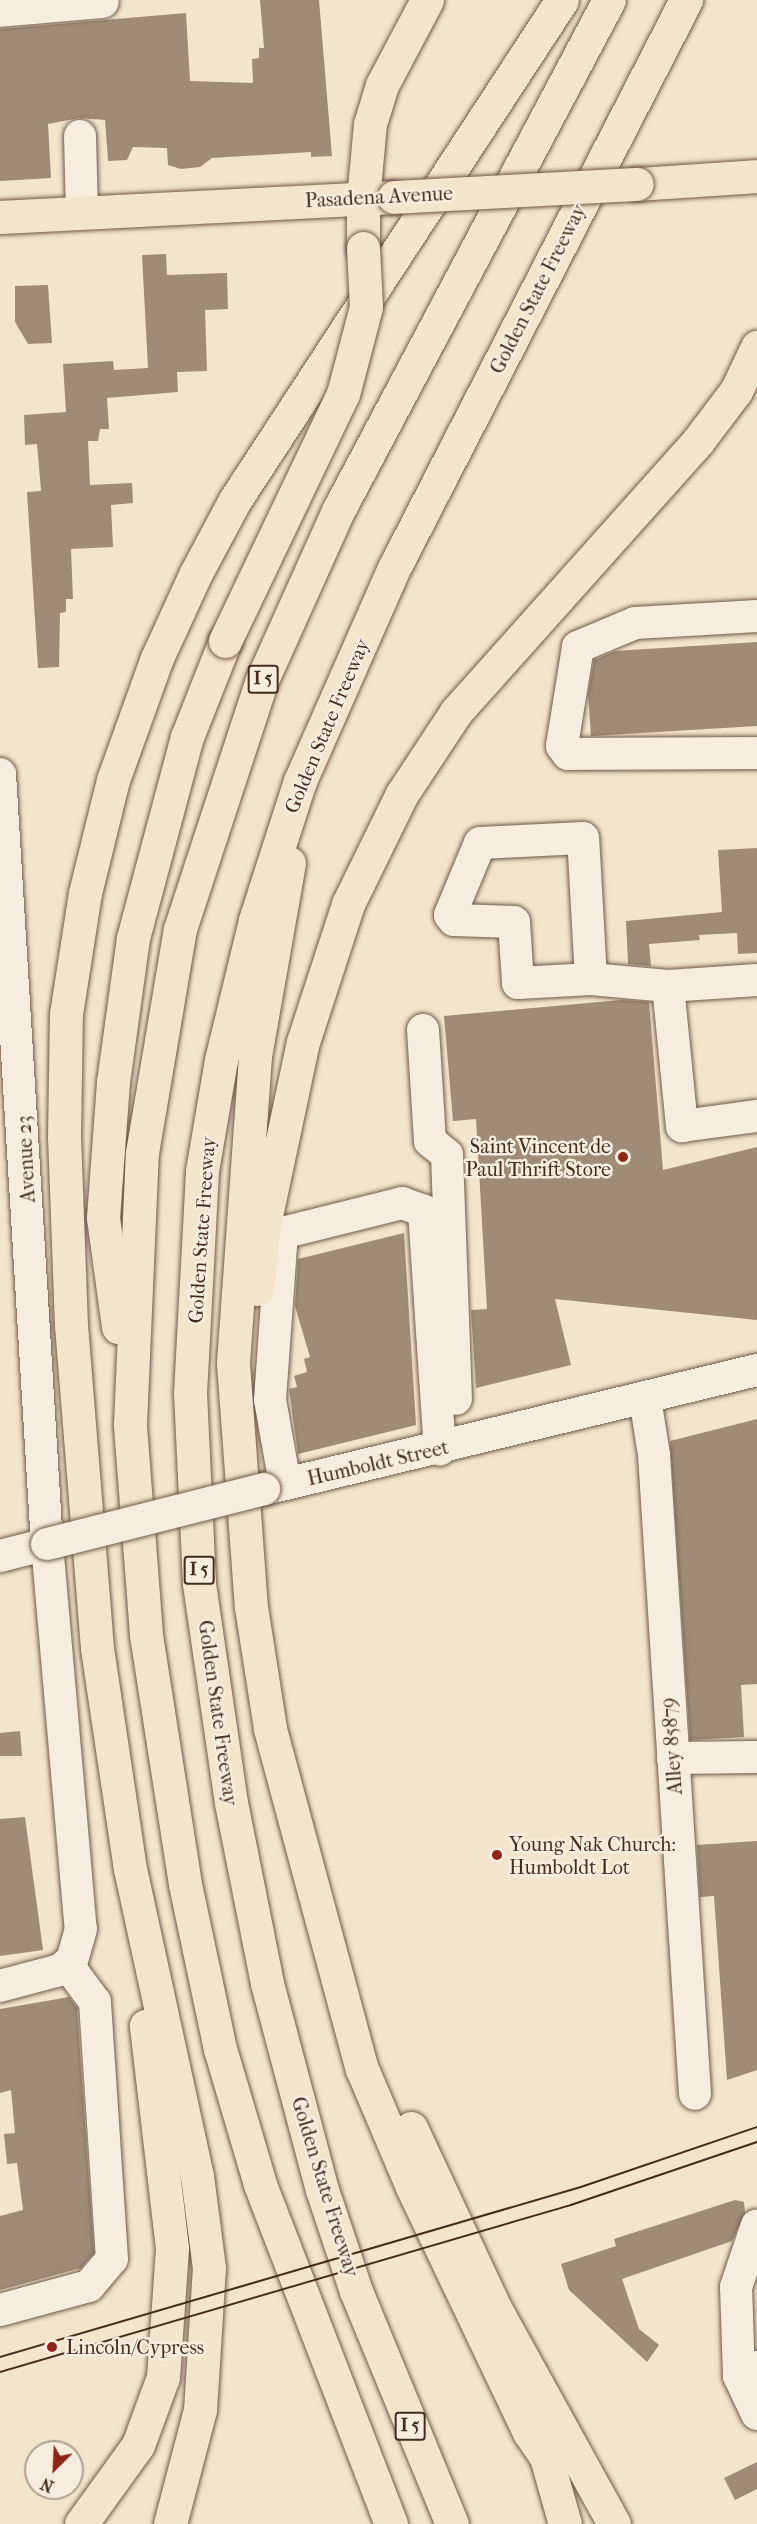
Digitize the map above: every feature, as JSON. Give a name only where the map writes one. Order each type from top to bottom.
[{"type":"main road","points":[[130,1424],[103,1218],[113,1082],[133,938],[152,854],[187,737],[225,641],[343,394],[366,308],[363,248],[378,198],[370,124],[382,85],[427,0]]},
{"type":"main road","points":[[81,2524],[138,2445],[163,2377],[173,2290],[130,1869],[97,1648],[71,1314],[66,1014],[86,893],[113,780],[156,658],[207,552],[241,490],[562,0]]},
{"type":"main road","name":"I 5","points":[[388,2518],[260,2184],[220,2049],[164,1765],[146,1634],[130,1424],[142,1153],[180,929],[215,811],[262,680],[339,509],[609,0]]},
{"type":"main road","name":"Golden State Freeway","points":[[447,2513],[356,2291],[276,2018],[231,1803],[199,1583],[190,1393],[202,1171],[221,1060],[255,920],[300,781],[394,568],[686,0]]},
{"type":"main road","name":"Pasadena Avenue","points":[[0,218],[757,176]]},
{"type":"main road","points":[[237,1451],[264,1225],[303,1042],[348,904],[402,794],[456,712],[698,441],[736,391],[757,347]]},
{"type":"main road","points":[[300,781],[282,916],[255,1056],[240,1209],[233,1363],[237,1451],[251,1607],[270,1729],[362,2069],[412,2187],[529,2432],[546,2457],[565,2524]]},
{"type":"main road","points":[[130,1869],[197,2176],[209,2268],[202,2401],[170,2524]]},
{"type":"main road","points":[[337,1975],[496,2310],[614,2524]]},
{"type":"main road","points":[[529,2432],[551,2524]]},
{"type":"street","points":[[0,11],[104,2]]},
{"type":"street","points":[[80,135],[82,212]]},
{"type":"street","points":[[757,616],[635,623],[578,647],[562,746],[568,754],[757,753]]},
{"type":"street","name":"Avenue 23","points":[[0,774],[10,1055],[47,1544],[81,1929],[67,1964]]},
{"type":"street","points":[[591,979],[583,838],[480,843],[451,919],[512,920],[518,983],[591,979],[668,986],[757,980]]},
{"type":"street","points":[[668,986],[682,1126],[757,1116]]},
{"type":"street","points":[[423,1030],[430,1141],[447,1155],[449,1447]]},
{"type":"street","points":[[275,1487],[270,1400],[282,1233],[402,1203],[424,1211],[449,1447]]},
{"type":"street","name":"Humboldt Street","points":[[0,1556],[757,1370]]},
{"type":"street","name":"Alley 85879","points":[[645,1398],[654,1455],[695,2094]]},
{"type":"street","points":[[673,1758],[757,1757]]},
{"type":"street","points":[[0,1986],[67,1964],[95,2002],[112,2259],[89,2286],[0,2310]]},
{"type":"street","points":[[757,2225],[736,2287],[748,2371],[757,2414]]},
{"type":"building","points":[[260,0],[319,0],[332,156],[311,157],[311,152],[212,158],[200,167],[181,169],[168,165],[167,148],[133,147],[127,160],[108,161],[105,120],[79,118],[48,124],[51,178],[0,181],[0,29],[186,13],[190,81],[253,83],[252,59],[259,58],[259,48],[264,48]]},
{"type":"building","points":[[166,254],[167,275],[227,273],[228,309],[205,310],[207,371],[177,372],[178,392],[107,398],[109,429],[100,429],[98,441],[88,441],[90,485],[132,483],[133,503],[111,505],[113,547],[71,549],[73,599],[66,599],[66,612],[60,613],[59,667],[38,668],[27,492],[41,491],[37,444],[25,445],[24,415],[66,412],[63,364],[113,361],[114,370],[148,368],[142,255]]},
{"type":"building","points":[[48,285],[52,343],[28,344],[15,322],[15,286]]},
{"type":"building","points":[[757,642],[757,726],[591,736],[588,695],[594,660],[615,651]]},
{"type":"building","points":[[757,848],[757,953],[738,954],[737,933],[699,935],[700,940],[649,944],[651,966],[628,964],[626,921],[722,912],[718,850]]},
{"type":"building","points":[[621,1000],[649,1002],[663,1170],[757,1147],[757,1320],[555,1299],[571,1365],[476,1388],[471,1310],[487,1309],[476,1119],[453,1121],[444,1016]]},
{"type":"building","points":[[404,1233],[416,1425],[298,1454],[289,1389],[297,1387],[294,1376],[307,1372],[304,1359],[310,1357],[295,1306],[298,1259]]},
{"type":"building","points":[[757,1419],[757,1684],[741,1685],[744,1737],[690,1740],[670,1441]]},
{"type":"building","points":[[20,1731],[22,1756],[0,1756],[0,1733]]},
{"type":"building","points":[[25,1817],[43,1950],[0,1956],[0,1819]]},
{"type":"building","points":[[757,1841],[757,2070],[727,2080],[714,1896],[700,1897],[697,1845]]},
{"type":"building","points":[[69,1997],[77,2008],[94,2253],[81,2268],[0,2290],[0,2216],[23,2210],[17,2163],[7,2164],[4,2134],[15,2133],[11,2090],[0,2093],[0,2009]]},
{"type":"building","points":[[735,2200],[744,2202],[745,2212],[732,2241],[622,2279],[639,2329],[659,2345],[647,2362],[569,2290],[561,2264],[616,2246],[614,2239]]},
{"type":"building","points":[[757,2462],[757,2489],[735,2500],[724,2478]]},
{"type":"tram line","points":[[0,2357],[581,2187],[757,2127]]},
{"type":"tram line","points":[[0,2372],[571,2205],[757,2142]]},
{"type":"place","name":"Saint Vincent de Paul Thrift Store","points":[[623,1157]]},
{"type":"place","name":"Young Nak Church: Humboldt Lot","points":[[497,1855]]},
{"type":"place","name":"Lincoln/Cypress","points":[[52,2347]]}]
